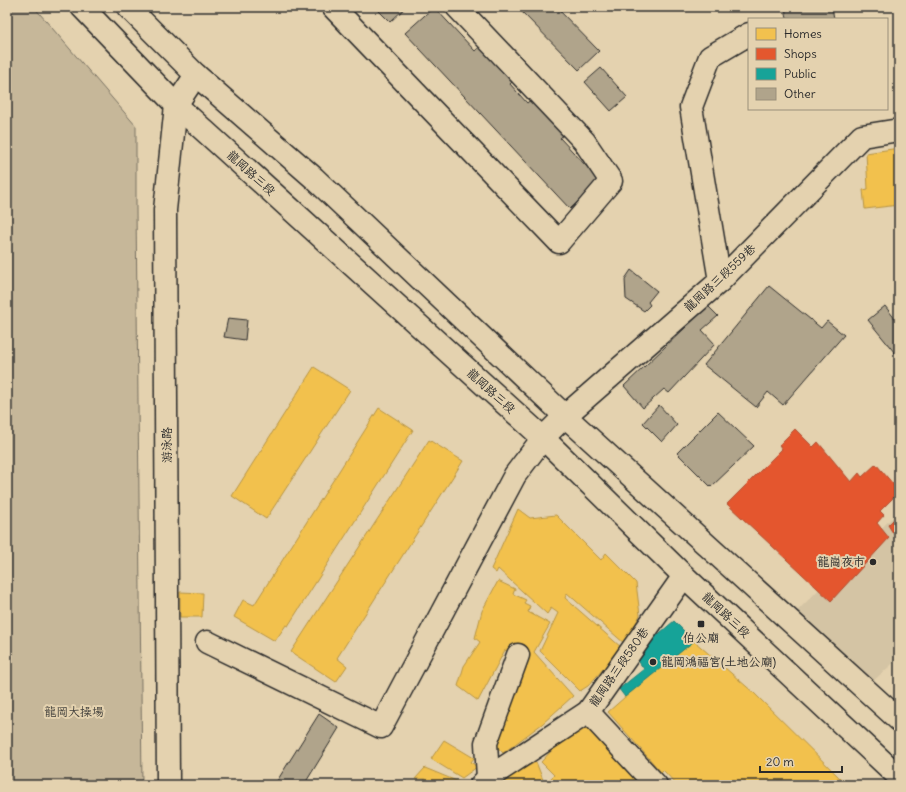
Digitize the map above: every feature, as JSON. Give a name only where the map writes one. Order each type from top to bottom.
[{"type":"main road","name":"龍岡路三段","points":[[82,7],[176,105],[543,438],[684,576],[899,777]]},
{"type":"main road","points":[[128,7],[196,75],[314,178],[565,416],[899,720]]},
{"type":"main road","points":[[332,7],[559,242],[610,181],[584,140],[457,7]]},
{"type":"main road","points":[[720,281],[691,107],[710,57],[748,35]]},
{"type":"main road","points":[[176,105],[196,75]]},
{"type":"main road","name":"游泳路","points":[[168,785],[165,210],[176,105]]},
{"type":"main road","name":"龍岡路三段559巷","points":[[207,642],[382,727],[515,475],[543,438],[565,416],[720,281],[862,136],[899,130]]},
{"type":"main road","name":"龍岡路三段580巷","points":[[484,782],[588,712],[684,576]]},
{"type":"main road","points":[[484,782],[486,743],[518,655]]},
{"type":"main road","points":[[588,712],[656,785]]},
{"type":"shaded area","name":"龍崗夜市","points":[[899,511],[899,658],[872,682],[796,612]]},
{"type":"green space","name":"龍岡大操場","points":[[7,7],[34,7],[136,126],[142,785],[7,785]]},
{"type":"building: Homes","points":[[899,148],[899,205],[865,209],[863,190],[868,189],[866,153]]},
{"type":"building: Homes","points":[[314,367],[350,390],[266,519],[232,496]]},
{"type":"building: Homes","points":[[379,408],[413,430],[288,626],[286,625],[275,641],[234,617],[243,600],[254,605]]},
{"type":"building: Homes","points":[[429,440],[463,461],[337,658],[347,666],[336,682],[291,652]]},
{"type":"building: Homes","points":[[518,509],[530,518],[556,515],[601,560],[606,553],[636,583],[640,615],[625,644],[567,593],[565,598],[622,648],[588,686],[580,691],[540,651],[558,613],[551,608],[547,614],[498,569],[496,573],[491,569]]},
{"type":"building: Homes","points":[[498,581],[515,589],[513,594],[526,600],[524,603],[530,606],[528,612],[550,624],[534,652],[573,696],[542,724],[503,753],[489,738],[524,659],[505,650],[478,701],[458,686],[464,666],[480,642],[475,638],[482,611]]},
{"type":"building: Homes","points":[[180,592],[203,593],[202,617],[180,617]]},
{"type":"building: Homes","points":[[694,641],[754,693],[847,785],[677,785],[663,770],[661,772],[608,712]]},
{"type":"building: Homes","points":[[586,724],[644,785],[554,785],[550,779],[554,775],[541,762],[567,734]]},
{"type":"building: Homes","points":[[444,740],[474,758],[471,762],[477,767],[462,778],[431,759]]},
{"type":"building: Homes","points":[[536,762],[545,785],[494,785]]},
{"type":"building: Homes","points":[[425,768],[459,782],[457,785],[424,785],[425,779],[415,779]]},
{"type":"building: Shops","points":[[795,429],[813,447],[818,442],[851,482],[859,473],[862,477],[876,464],[899,491],[880,511],[884,515],[877,523],[889,538],[831,601],[727,504],[782,449],[779,445]]},
{"type":"building: Shops","points":[[899,514],[899,527],[893,533],[888,525]]},
{"type":"building: Public","name":"龍岡鴻福宮(土地公廟)","points":[[674,621],[694,641],[625,697],[619,689],[644,669],[634,655]]},
{"type":"building: Other","points":[[375,7],[406,7],[390,22]]},
{"type":"building: Other","points":[[434,7],[475,51],[483,44],[515,79],[510,84],[527,103],[534,97],[567,132],[560,138],[600,181],[570,209],[405,33]]},
{"type":"building: Other","points":[[517,7],[556,7],[599,51],[579,70]]},
{"type":"building: Other","points":[[785,7],[832,7],[834,18],[787,18]]},
{"type":"building: Other","points":[[601,68],[627,97],[611,111],[585,82]]},
{"type":"building: Other","points":[[631,270],[657,291],[648,302],[650,305],[644,311],[626,299],[625,279]]},
{"type":"building: Other","points":[[769,286],[821,328],[827,321],[844,335],[783,405],[768,392],[756,407],[704,365]]},
{"type":"building: Other","points":[[708,306],[718,316],[702,330],[715,344],[669,393],[664,389],[643,408],[624,386]]},
{"type":"building: Other","points":[[885,306],[899,324],[899,358],[868,320]]},
{"type":"building: Other","points":[[228,318],[247,320],[245,340],[224,337]]},
{"type":"building: Other","points":[[659,405],[677,425],[662,442],[643,423]]},
{"type":"building: Other","points":[[718,412],[754,446],[711,487],[677,453]]},
{"type":"building: Other","points":[[319,714],[339,728],[304,785],[283,785],[277,781]]},
{"type":"place","name":"龍崗夜市","points":[[873,562]]},
{"type":"place","name":"伯公廟","points":[[701,624]]},
{"type":"place","name":"龍岡鴻福宮(土地公廟)","points":[[653,662]]}]
